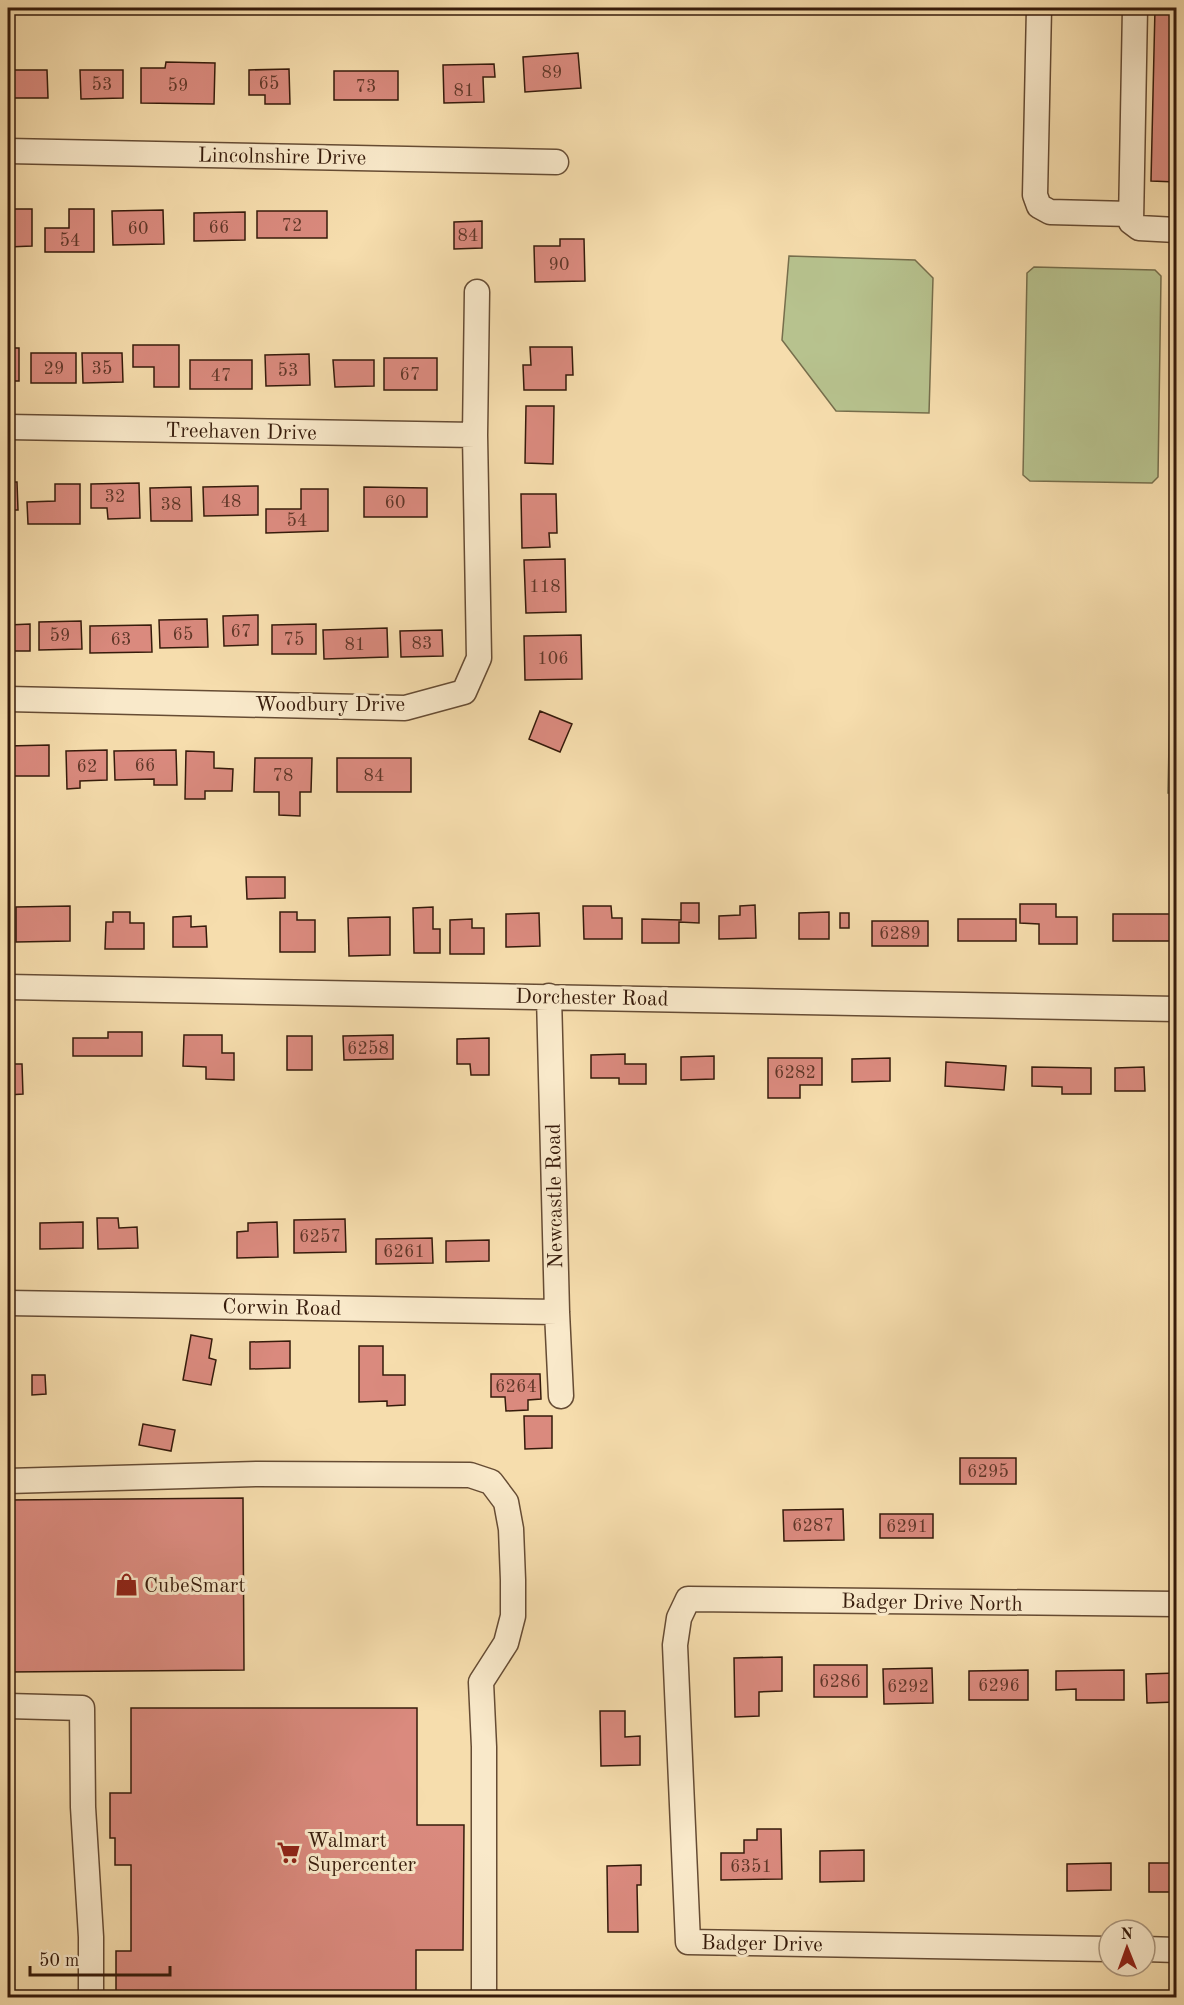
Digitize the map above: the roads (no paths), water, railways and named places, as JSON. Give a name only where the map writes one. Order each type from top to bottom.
[{"type":"street","points":[[1039,8],[1035,195],[1039,206],[1050,212],[1130,214]]},
{"type":"street","points":[[1135,8],[1131,222],[1138,228],[1176,230]]},
{"type":"street","name":"Lincolnshire Drive","points":[[8,151],[556,162]]},
{"type":"street","name":"Woodbury Drive","points":[[8,699],[405,708],[464,692],[479,658],[475,435],[477,292]]},
{"type":"street","name":"Treehaven Drive","points":[[8,427],[475,435]]},
{"type":"street","name":"Dorchester Road","points":[[8,987],[1176,1009]]},
{"type":"street","name":"Newcastle Road","points":[[549,996],[556,1312],[561,1396]]},
{"type":"street","name":"Corwin Road","points":[[8,1303],[556,1312]]},
{"type":"street","points":[[8,1481],[281,1474],[470,1475],[491,1482],[506,1502],[511,1529],[513,1616],[506,1643],[481,1682],[484,1747],[484,1998]]},
{"type":"street","name":"Badger Drive North","points":[[688,1599],[1176,1604]]},
{"type":"street","name":"Badger Drive","points":[[688,1599],[679,1618],[675,1645],[688,1942],[1097,1948]]},
{"type":"street","points":[[8,1706],[82,1708],[82,1807],[91,1937],[91,1998]]},
{"type":"street","points":[[1157,1949],[1176,1950]]},
{"type":"place","name":"CubeSmart","points":[[126,1585]]},
{"type":"place","name":"Walmart Supercenter","points":[[289,1852]]}]
